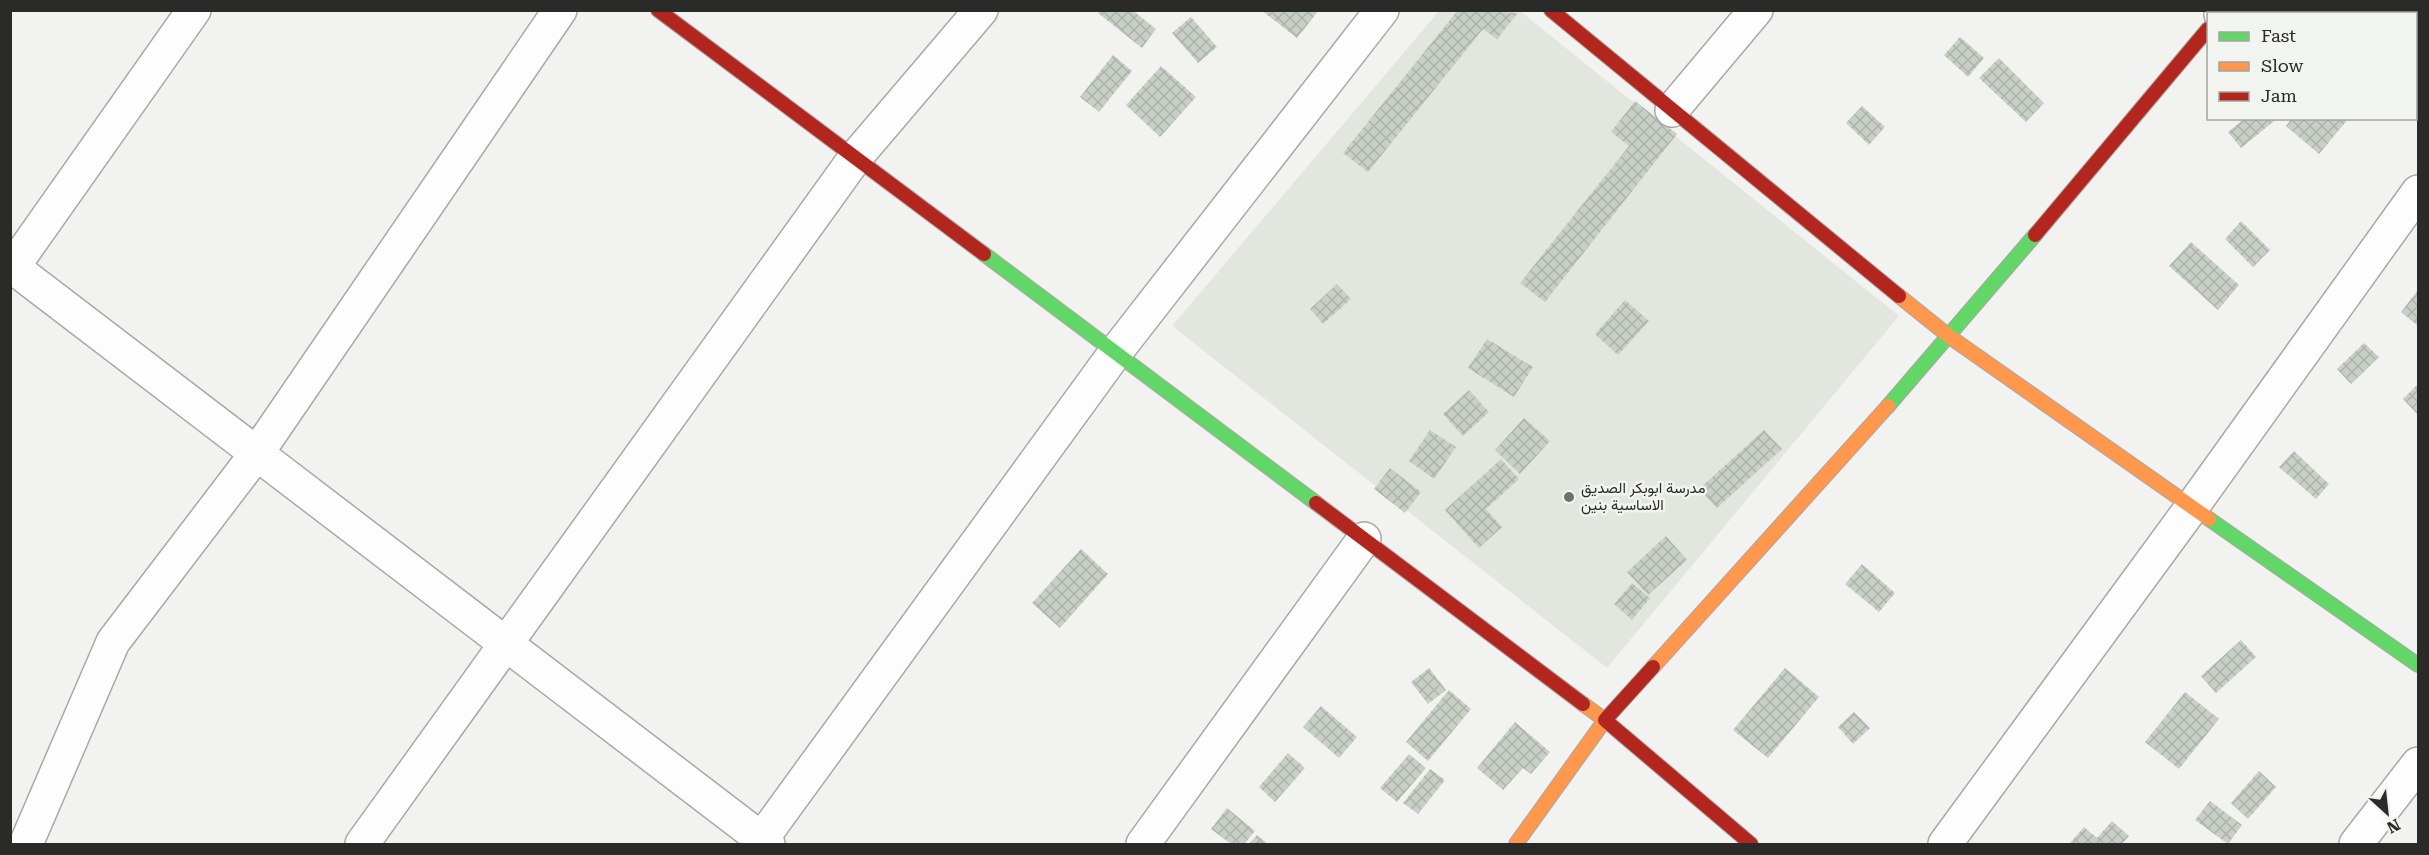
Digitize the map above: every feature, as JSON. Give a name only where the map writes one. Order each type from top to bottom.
[{"type":"street","points":[[194,10],[12,267],[762,843],[1115,353],[1382,10]]},
{"type":"street","points":[[26,844],[113,642],[257,453],[560,10]]},
{"type":"street","points":[[658,10],[1605,720],[1751,844]]},
{"type":"street","points":[[362,844],[855,158],[981,10]]},
{"type":"street","points":[[1551,10],[1950,337],[2418,665]]},
{"type":"street","points":[[1672,110],[1756,10]]},
{"type":"street","points":[[1516,844],[1605,720],[1950,337],[2207,29]]},
{"type":"street","points":[[1945,844],[2192,507],[2418,192]]},
{"type":"street","points":[[1143,844],[1364,539]]},
{"type":"street","points":[[2356,844],[2418,764]]},
{"type":"shaded area","name":"مدرسة ابوبكر الصديق الاساسية بنين","points":[[1440,10],[1520,11],[1899,316],[1607,668],[1172,326]]},
{"type":"building","points":[[1100,10],[1132,10],[1156,29],[1142,48],[1098,13]]},
{"type":"building","points":[[1261,10],[1319,10],[1297,38]]},
{"type":"building","points":[[1458,10],[1518,13],[1497,39],[1483,29],[1368,172],[1343,153]]},
{"type":"building","points":[[1191,17],[1217,47],[1198,63],[1172,33]]},
{"type":"building","points":[[1960,37],[1984,58],[1968,77],[1944,55]]},
{"type":"building","points":[[1113,55],[1132,71],[1099,112],[1080,97]]},
{"type":"building","points":[[1999,58],[2044,103],[2026,122],[1979,78]]},
{"type":"building","points":[[1161,66],[1196,97],[1160,137],[1126,105]]},
{"type":"building","points":[[1635,101],[1677,134],[1545,302],[1520,283],[1629,146],[1611,132]]},
{"type":"building","points":[[1862,106],[1885,127],[1869,145],[1846,123]]},
{"type":"building","points":[[2243,120],[2276,120],[2241,148],[2228,132]]},
{"type":"building","points":[[2290,120],[2347,120],[2319,154],[2286,126]]},
{"type":"building","points":[[2241,221],[2270,250],[2253,267],[2225,239]]},
{"type":"building","points":[[2191,242],[2239,285],[2218,310],[2169,266]]},
{"type":"building","points":[[1337,284],[1351,299],[1323,324],[1310,309]]},
{"type":"building","points":[[2418,290],[2418,326],[2401,312]]},
{"type":"building","points":[[1625,300],[1649,321],[1618,355],[1595,334]]},
{"type":"building","points":[[1487,339],[1533,367],[1514,397],[1468,368]]},
{"type":"building","points":[[2364,343],[2379,357],[2351,384],[2337,369]]},
{"type":"building","points":[[2418,384],[2418,415],[2403,399]]},
{"type":"building","points":[[1469,390],[1489,412],[1463,436],[1443,414]]},
{"type":"building","points":[[1524,418],[1550,441],[1520,474],[1495,450]]},
{"type":"building","points":[[1430,430],[1456,447],[1434,479],[1409,461]]},
{"type":"building","points":[[1764,430],[1782,449],[1717,508],[1699,489]]},
{"type":"building","points":[[2294,451],[2329,484],[2316,499],[2279,467]]},
{"type":"building","points":[[1501,459],[1519,479],[1486,509],[1502,527],[1479,548],[1445,510]]},
{"type":"building","points":[[1390,468],[1421,492],[1405,513],[1374,489]]},
{"type":"building","points":[[1666,536],[1687,560],[1648,595],[1627,572]]},
{"type":"building","points":[[1081,549],[1108,574],[1060,628],[1032,603]]},
{"type":"building","points":[[1862,564],[1895,593],[1879,612],[1845,584]]},
{"type":"building","points":[[1632,583],[1650,598],[1632,620],[1614,604]]},
{"type":"building","points":[[2241,640],[2256,657],[2216,693],[2201,676]]},
{"type":"building","points":[[1429,668],[1446,690],[1428,704],[1411,682]]},
{"type":"building","points":[[1785,668],[1819,697],[1768,758],[1733,730]]},
{"type":"building","points":[[1449,690],[1471,709],[1428,761],[1406,742]]},
{"type":"building","points":[[2185,692],[2219,719],[2179,769],[2145,742]]},
{"type":"building","points":[[1321,706],[1357,737],[1339,758],[1303,727]]},
{"type":"building","points":[[1854,712],[1870,728],[1853,744],[1838,727]]},
{"type":"building","points":[[1515,722],[1550,752],[1531,774],[1523,768],[1503,790],[1477,768]]},
{"type":"building","points":[[1288,753],[1305,768],[1275,802],[1259,787]]},
{"type":"building","points":[[1409,754],[1426,768],[1397,802],[1380,788]]},
{"type":"building","points":[[1430,769],[1445,780],[1418,814],[1403,803]]},
{"type":"building","points":[[2259,771],[2276,787],[2248,819],[2231,803]]},
{"type":"building","points":[[2210,801],[2242,825],[2228,844],[2195,820]]},
{"type":"building","points":[[1227,808],[1255,831],[1244,844],[1231,844],[1211,829]]},
{"type":"building","points":[[2112,821],[2129,836],[2122,844],[2069,844],[2084,827],[2097,838]]},
{"type":"building","points":[[1257,835],[1268,844],[1249,844]]},
{"type":"traffic: fast","points":[[1888,406],[2035,235]]},
{"type":"traffic: fast","points":[[984,254],[1316,503]]},
{"type":"traffic: fast","points":[[2209,519],[2418,665]]},
{"type":"traffic: slow","points":[[1899,296],[1950,337],[2209,519]]},
{"type":"traffic: slow","points":[[1653,667],[1888,406]]},
{"type":"traffic: slow","points":[[1516,844],[1605,720],[1583,704]]},
{"type":"traffic: jam","points":[[658,10],[984,254]]},
{"type":"traffic: jam","points":[[1551,10],[1899,296]]},
{"type":"traffic: jam","points":[[2035,235],[2207,30]]},
{"type":"traffic: jam","points":[[1316,503],[1583,704]]},
{"type":"traffic: jam","points":[[1653,667],[1605,720],[1751,844]]},
{"type":"place","name":"مدرسة ابوبكر الصديق الاساسية بنين","points":[[1569,497]]}]
